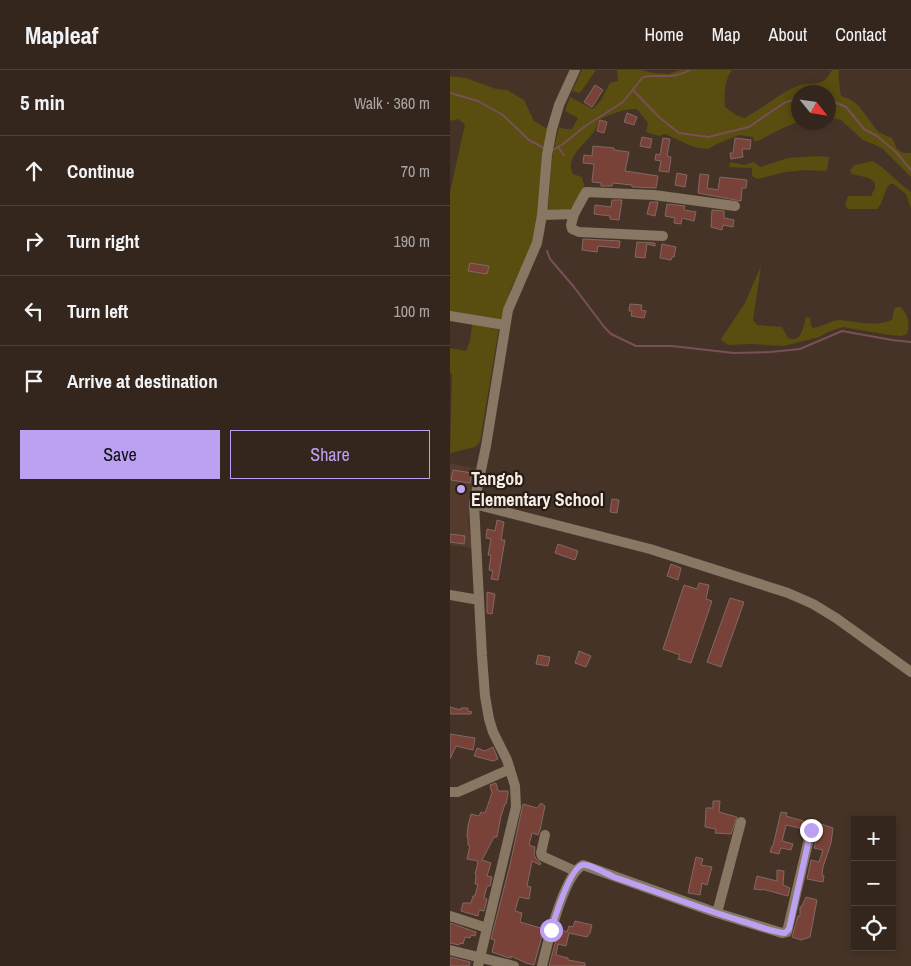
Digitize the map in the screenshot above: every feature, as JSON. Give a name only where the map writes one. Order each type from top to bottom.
[{"type":"street","points":[[480,962],[516,807],[516,786],[489,719],[482,656],[474,504],[486,446],[505,324],[516,290],[537,243],[542,215],[547,155],[559,105],[575,70]]},
{"type":"street","points":[[663,236],[579,232],[572,229],[571,225],[574,214],[586,192],[654,196],[735,206]]},
{"type":"street","points":[[542,215],[574,214]]},
{"type":"street","points":[[450,316],[505,324]]},
{"type":"street","points":[[474,504],[650,549],[788,593],[813,604],[836,618],[911,672]]},
{"type":"street","points":[[450,595],[479,600]]},
{"type":"street","points":[[450,792],[458,792],[510,769]]},
{"type":"street","points":[[717,913],[741,822]]},
{"type":"street","points":[[542,966],[560,905],[575,871],[580,866],[586,865],[717,913],[782,933],[787,932],[811,830]]},
{"type":"street","points":[[545,835],[542,856],[575,871]]},
{"type":"street","points":[[450,916],[487,928]]},
{"type":"street","points":[[450,950],[480,962],[514,966]]},
{"type":"shaded area","points":[[582,70],[596,70],[580,93],[572,91]]},
{"type":"shaded area","points":[[617,70],[641,70],[669,74],[680,70],[732,70],[726,87],[725,107],[744,118],[791,89],[791,125],[758,141],[754,141],[753,137],[739,135],[708,149],[694,147],[665,134],[659,136],[646,132],[648,123],[637,109],[614,113],[600,119],[595,130],[574,156],[571,168],[573,174],[582,177],[585,188],[573,207],[570,209],[548,210],[552,157],[559,127],[572,129],[578,118],[565,111],[570,97],[593,109],[601,100],[610,83],[618,81]]},
{"type":"shaded area","points":[[832,70],[839,70],[841,96],[850,99],[859,106],[878,132],[892,138],[897,149],[903,153],[911,153],[911,177],[882,148],[863,140],[841,120],[836,119],[836,85],[801,85],[820,82]]},
{"type":"shaded area","points":[[450,76],[466,78],[496,89],[507,90],[524,100],[534,121],[548,129],[533,245],[511,288],[501,320],[450,311],[450,192],[465,124],[458,119],[450,121]]},
{"type":"shaded area","points":[[829,157],[827,170],[786,172],[758,179],[752,176],[752,168],[729,167],[730,162],[744,165],[754,162],[760,167],[788,158]]},
{"type":"shaded area","points":[[872,161],[911,192],[911,209],[906,194],[894,184],[890,184],[877,209],[848,209],[845,205],[848,196],[871,196],[875,188],[875,183],[869,178],[852,174],[850,170],[855,165]]},
{"type":"shaded area","points":[[761,266],[753,320],[757,325],[782,327],[788,338],[793,339],[801,334],[806,317],[810,318],[813,328],[840,320],[880,323],[892,320],[894,309],[901,307],[908,320],[907,334],[901,336],[889,335],[843,327],[819,337],[784,346],[728,345],[721,340],[745,303]]},
{"type":"shaded area","points":[[472,324],[499,328],[480,442],[475,447],[450,453],[452,374],[450,373],[450,348],[466,351],[470,341]]},
{"type":"shaded area","name":"Tangob Elementary School","points":[[450,463],[477,469],[468,521],[472,548],[450,545]]},
{"type":"building","points":[[595,85],[603,90],[592,107],[584,102]]},
{"type":"building","points":[[627,113],[637,117],[634,125],[624,122]]},
{"type":"building","points":[[600,120],[607,122],[604,133],[597,131]]},
{"type":"building","points":[[642,137],[652,139],[650,148],[640,146]]},
{"type":"building","points":[[663,138],[670,139],[667,156],[671,157],[669,172],[659,171],[661,161],[655,160],[656,154],[660,155]]},
{"type":"building","points":[[735,138],[751,140],[750,149],[742,149],[743,157],[731,159],[730,153],[733,153]]},
{"type":"building","points":[[593,146],[629,152],[625,171],[658,176],[656,188],[632,187],[632,185],[613,183],[612,186],[601,186],[601,183],[592,182],[594,164],[583,163],[584,155],[592,156]]},
{"type":"building","points":[[677,173],[687,175],[685,187],[675,185]]},
{"type":"building","points":[[700,174],[709,175],[707,188],[718,190],[720,177],[747,180],[746,188],[742,188],[741,201],[698,193]]},
{"type":"building","points":[[612,200],[622,200],[619,220],[610,219],[610,216],[594,214],[595,205],[611,207]]},
{"type":"building","points":[[650,202],[658,202],[655,216],[647,214]]},
{"type":"building","points":[[667,204],[685,206],[684,210],[696,212],[694,221],[682,218],[681,224],[674,223],[675,218],[665,216]]},
{"type":"building","points":[[712,210],[724,211],[724,218],[734,220],[733,227],[723,225],[722,230],[711,227]]},
{"type":"building","points":[[583,239],[620,241],[619,248],[598,246],[597,252],[582,250]]},
{"type":"building","points":[[637,242],[655,243],[655,246],[647,244],[645,258],[635,257]]},
{"type":"building","points":[[662,244],[676,247],[674,257],[671,260],[660,258]]},
{"type":"building","points":[[470,263],[489,266],[487,274],[468,271]]},
{"type":"building","points":[[630,304],[642,305],[641,310],[646,311],[644,318],[631,316],[632,311],[629,311]]},
{"type":"building","points":[[453,470],[472,473],[470,483],[451,480]]},
{"type":"building","points":[[612,499],[619,500],[617,513],[610,512]]},
{"type":"building","points":[[497,520],[504,522],[501,540],[505,540],[498,580],[491,579],[493,571],[489,570],[491,555],[488,555],[491,539],[486,538],[487,529],[495,531]]},
{"type":"building","points":[[450,534],[465,536],[464,544],[450,542]]},
{"type":"building","points":[[558,544],[578,551],[575,560],[555,553]]},
{"type":"building","points":[[671,564],[681,568],[678,580],[667,576]]},
{"type":"building","points":[[699,583],[709,585],[706,599],[712,601],[691,663],[678,659],[680,655],[663,649],[684,585],[697,589]]},
{"type":"building","points":[[487,592],[495,594],[492,614],[487,613]]},
{"type":"building","points":[[730,598],[744,602],[721,667],[707,662]]},
{"type":"building","points":[[579,651],[591,656],[586,667],[575,663]]},
{"type":"building","points":[[538,655],[550,657],[548,666],[536,664]]},
{"type":"building","points":[[450,707],[461,710],[461,708],[468,708],[468,711],[472,712],[471,714],[450,714]]},
{"type":"building","points":[[450,734],[475,738],[473,750],[456,746],[450,759]]},
{"type":"building","points":[[493,747],[498,759],[493,761],[474,756],[477,748],[485,751]]},
{"type":"building","points":[[496,783],[498,791],[508,791],[508,794],[497,837],[494,837],[482,860],[491,863],[487,876],[492,877],[484,898],[487,899],[484,911],[479,910],[478,916],[461,911],[463,903],[471,903],[478,884],[475,884],[475,872],[478,861],[467,859],[470,845],[468,845],[467,837],[468,826],[471,814],[479,816],[481,812],[485,813],[492,793],[490,785]]},
{"type":"building","points":[[713,801],[720,801],[719,812],[737,817],[731,834],[715,833],[716,829],[705,827],[706,808],[713,808]]},
{"type":"building","points":[[541,803],[545,806],[540,830],[538,835],[532,833],[529,845],[535,847],[534,855],[541,863],[540,865],[532,861],[527,886],[531,887],[529,899],[519,897],[515,911],[522,913],[520,922],[544,929],[534,965],[511,956],[511,958],[506,957],[492,952],[495,940],[491,939],[523,804],[537,808]]},
{"type":"building","points":[[781,812],[787,813],[786,816],[810,823],[804,829],[786,825],[782,841],[793,844],[791,850],[781,848],[779,854],[770,852]]},
{"type":"building","points":[[821,824],[833,828],[831,843],[823,867],[823,882],[807,879],[811,860],[819,862],[823,850],[814,848]]},
{"type":"building","points":[[696,857],[703,859],[701,865],[712,867],[707,885],[702,883],[700,895],[688,893]]},
{"type":"building","points":[[777,870],[784,871],[783,885],[790,888],[788,896],[762,889],[754,889],[757,876],[777,881]]},
{"type":"building","points":[[806,897],[817,900],[810,937],[801,940],[792,937],[798,916],[800,916],[800,907]]},
{"type":"building","points":[[575,921],[592,925],[590,933],[587,937],[569,933],[566,946],[558,944],[556,955],[568,958],[568,960],[585,963],[585,966],[549,966],[559,929],[567,932],[569,926],[573,927]]},
{"type":"building","points":[[450,923],[476,932],[475,936],[465,937],[463,944],[450,943]]},
{"type":"building","points":[[450,957],[470,962],[469,966],[450,966]]},
{"type":"waterway","points":[[551,151],[623,102],[643,77],[672,76],[690,70]]},
{"type":"waterway","points":[[633,90],[660,118],[679,133],[708,137],[749,127],[784,103],[791,100]]},
{"type":"waterway","points":[[450,93],[478,101],[503,115],[529,140],[544,148]]},
{"type":"waterway","points":[[836,103],[846,107],[864,129],[877,136],[896,152],[911,170]]},
{"type":"waterway","points":[[558,147],[564,155]]},
{"type":"waterway","points":[[547,251],[550,259],[605,328],[611,334],[636,346],[672,346],[734,353],[770,352],[800,349],[842,331],[911,342]]},
{"type":"place","name":"Tangob Elementary School","points":[[461,489]]},
{"type":"route","points":[[551,930],[575,871],[580,866],[586,865],[698,907],[785,933],[789,929],[811,830]]}]
